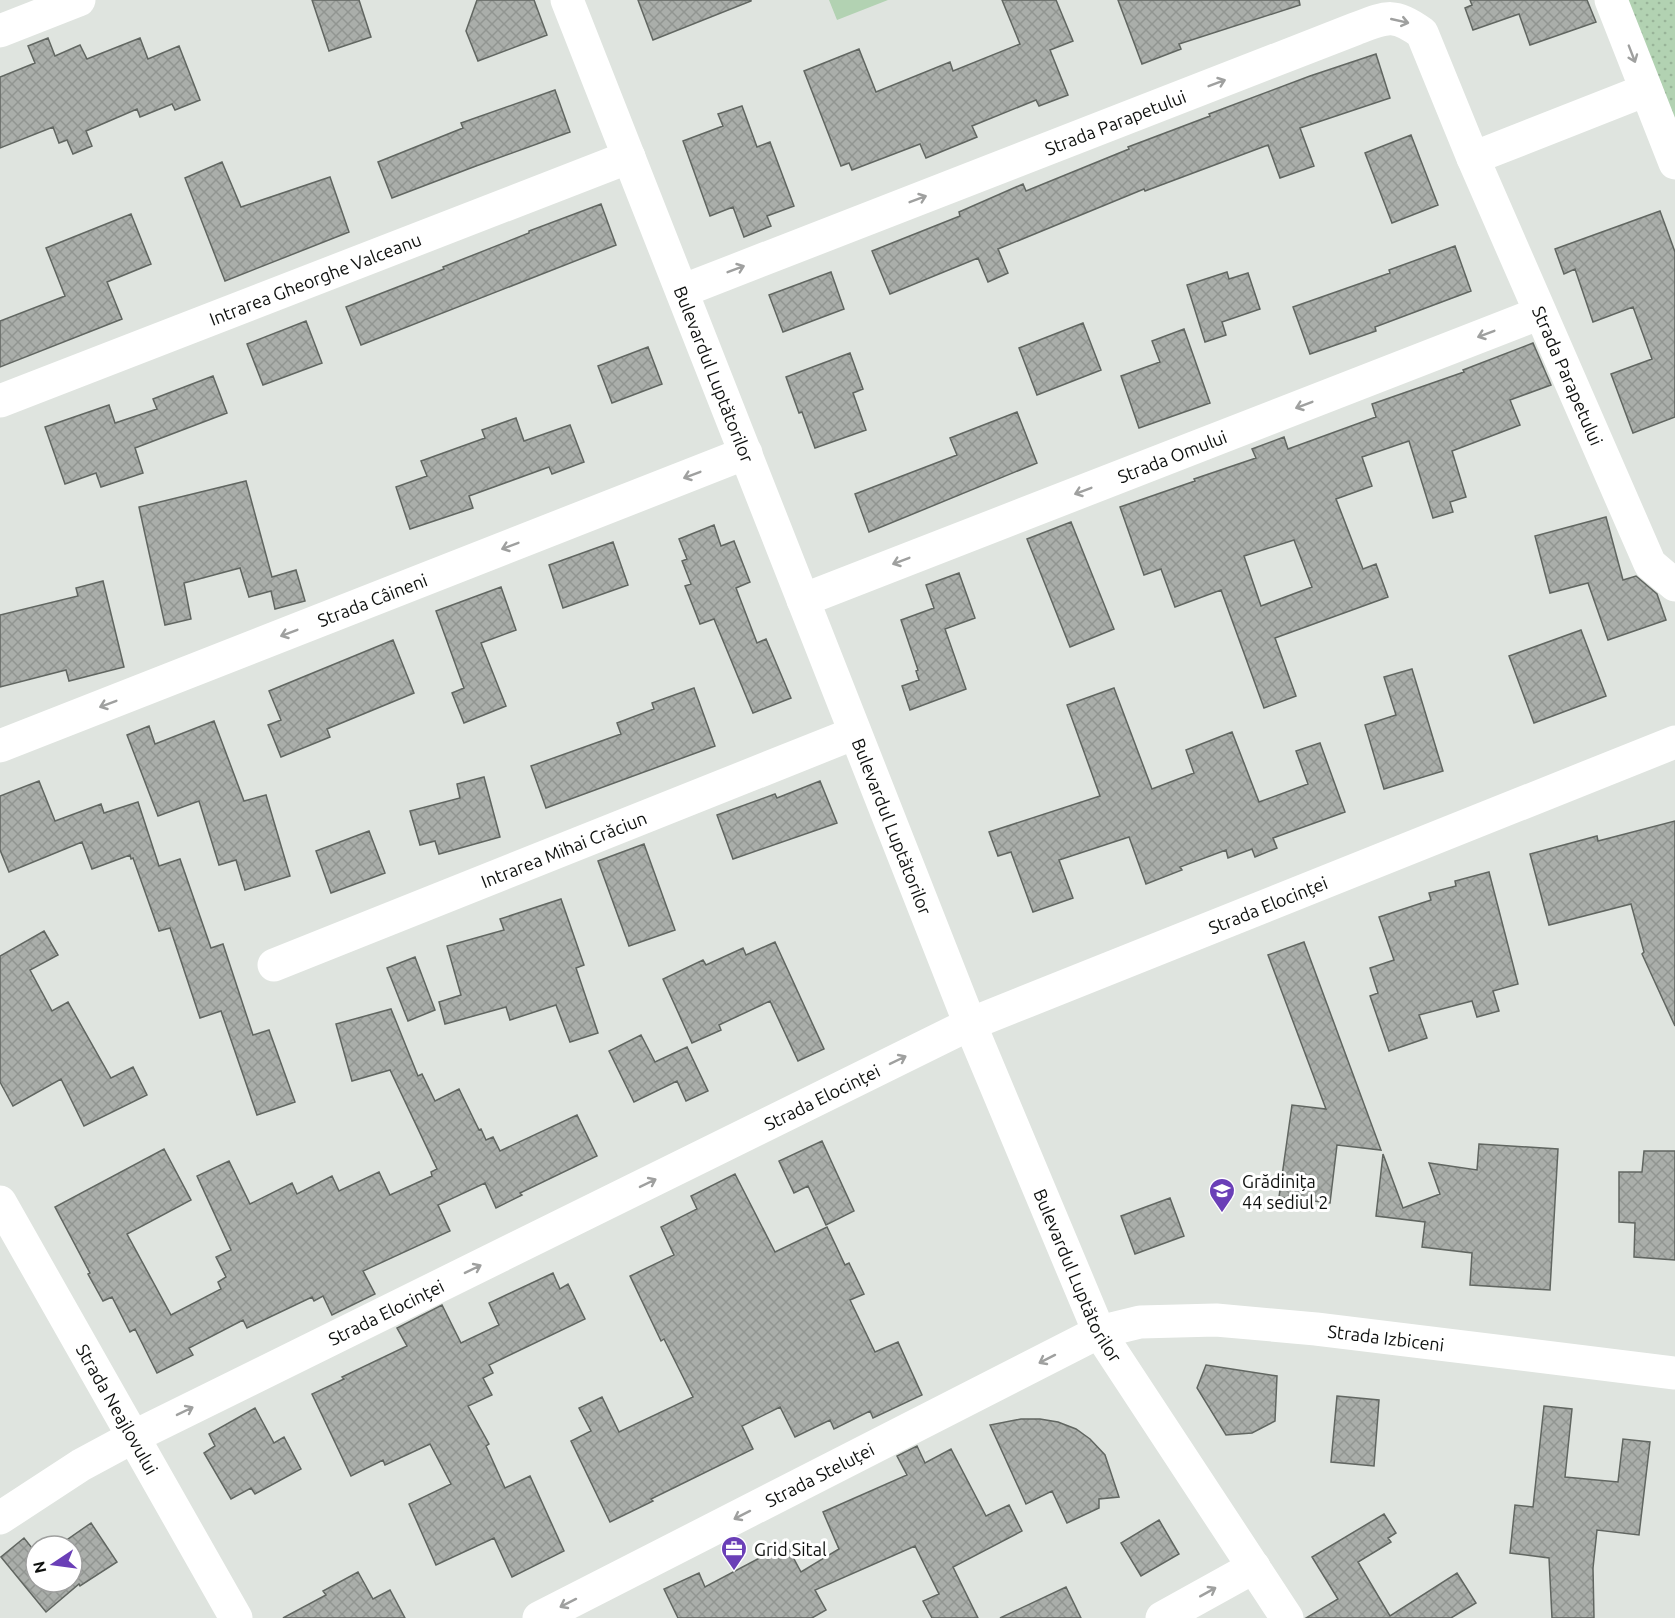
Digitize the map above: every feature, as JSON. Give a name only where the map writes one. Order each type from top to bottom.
[{"type":"street","points":[[0,31],[79,0]]},
{"type":"street","name":"Bulevardul Luptătorilor","points":[[567,0],[970,1024],[1099,1332],[1287,1618]]},
{"type":"street","points":[[1611,0],[1675,163]]},
{"type":"street","name":"Strada Parapetului","points":[[682,291],[1384,18],[1405,20],[1422,33],[1473,158],[1650,564],[1675,585]]},
{"type":"street","points":[[1473,158],[1646,90]]},
{"type":"street","name":"Intrarea Gheorghe Valceanu","points":[[0,401],[629,157]]},
{"type":"street","name":"Strada Omului","points":[[803,600],[1540,313]]},
{"type":"street","name":"Strada Câineni","points":[[0,746],[746,453]]},
{"type":"street","name":"Intrarea Mihai Crăciun","points":[[274,965],[855,733]]},
{"type":"street","name":"Strada Elocinței","points":[[0,1518],[81,1465],[132,1437],[970,1024],[1675,742]]},
{"type":"street","name":"Strada Neajlovului","points":[[0,1202],[236,1618]]},
{"type":"street","name":"Strada Izbiceni","points":[[1099,1332],[1140,1322],[1215,1320],[1316,1329],[1675,1373]]},
{"type":"street","name":"Strada Steluței","points":[[539,1618],[1099,1332]]},
{"type":"street","points":[[1162,1618],[1254,1567]]},
{"type":"green space","points":[[829,0],[888,0],[837,20]]},
{"type":"green space","points":[[1627,0],[1675,0],[1675,122]]},
{"type":"building","points":[[312,0],[359,0],[371,37],[329,51]]},
{"type":"building","points":[[477,0],[534,0],[547,35],[478,61],[466,31]]},
{"type":"building","points":[[638,0],[751,0],[751,1],[653,40]]},
{"type":"building","points":[[1002,0],[1056,0],[1073,41],[1050,50],[1068,95],[1039,106],[1036,100],[972,126],[977,137],[926,158],[920,144],[852,170],[849,163],[841,166],[804,71],[859,49],[876,92],[950,62],[953,71],[1020,44]]},
{"type":"building","points":[[1118,0],[1299,0],[1300,5],[1179,44],[1181,49],[1142,64]]},
{"type":"building","points":[[1470,0],[1587,0],[1596,22],[1530,45],[1519,14],[1473,30],[1465,8],[1472,5]]},
{"type":"building","points":[[48,38],[55,56],[80,45],[87,59],[140,38],[148,59],[179,46],[200,100],[175,110],[172,104],[140,117],[137,109],[86,131],[92,146],[73,154],[67,140],[59,143],[53,127],[0,148],[0,77],[35,63],[28,46]]},
{"type":"building","points":[[1376,54],[1390,98],[1300,128],[1314,166],[1280,178],[1268,145],[1145,191],[1144,189],[998,249],[1008,273],[988,282],[978,258],[890,294],[872,251],[960,216],[959,212],[1023,184],[1026,191],[1129,149],[1128,147],[1210,116],[1209,114]]},
{"type":"building","points":[[555,90],[570,132],[392,198],[378,162],[463,128],[461,123]]},
{"type":"building","points":[[742,106],[757,147],[770,142],[794,206],[767,216],[771,226],[744,237],[733,207],[710,216],[683,141],[723,126],[718,114]]},
{"type":"building","points":[[1411,135],[1438,205],[1392,223],[1365,153]]},
{"type":"building","points":[[222,162],[241,207],[330,177],[349,232],[225,281],[185,178]]},
{"type":"building","points":[[601,204],[616,245],[361,345],[346,307],[444,269],[443,267],[529,233],[529,231]]},
{"type":"building","points":[[1660,211],[1675,252],[1675,417],[1633,433],[1611,374],[1652,359],[1633,307],[1593,322],[1575,269],[1564,274],[1555,249]]},
{"type":"building","points":[[131,214],[151,264],[107,282],[122,319],[0,367],[0,321],[65,296],[46,248]]},
{"type":"building","points":[[1455,246],[1471,291],[1375,327],[1376,331],[1310,354],[1293,307],[1390,273],[1389,270]]},
{"type":"building","points":[[831,272],[844,309],[783,332],[769,295]]},
{"type":"building","points":[[1227,272],[1229,279],[1248,273],[1260,309],[1222,322],[1226,335],[1205,342],[1187,285]]},
{"type":"building","points":[[306,321],[322,363],[263,385],[247,344]]},
{"type":"building","points":[[1083,323],[1101,370],[1037,395],[1019,348]]},
{"type":"building","points":[[1184,329],[1210,403],[1139,428],[1121,376],[1160,362],[1152,341]]},
{"type":"building","points":[[1533,343],[1551,385],[1510,400],[1520,425],[1452,451],[1466,497],[1450,502],[1453,512],[1433,518],[1409,441],[1362,457],[1372,486],[1336,499],[1363,569],[1376,564],[1388,597],[1275,638],[1296,696],[1264,708],[1221,590],[1175,607],[1161,569],[1144,575],[1120,507],[1256,458],[1252,449],[1284,437],[1288,449],[1376,417],[1372,404],[1464,372],[1463,370]],"holes":[[[1294,540],[1312,587],[1261,606],[1244,556]]]},
{"type":"building","points":[[648,347],[662,384],[612,403],[598,366]]},
{"type":"building","points":[[850,353],[863,389],[853,393],[866,430],[815,448],[786,377]]},
{"type":"building","points":[[213,376],[227,413],[135,448],[143,473],[101,487],[96,473],[65,484],[45,427],[109,405],[115,423],[157,409],[153,399]]},
{"type":"building","points":[[1017,412],[1037,463],[869,532],[855,494],[957,455],[950,438]]},
{"type":"building","points":[[516,418],[524,441],[570,425],[584,462],[552,474],[549,467],[469,496],[473,508],[410,529],[396,487],[427,476],[421,461],[485,438],[482,430]]},
{"type":"building","points":[[246,481],[272,577],[296,570],[305,601],[275,609],[271,591],[249,597],[240,568],[184,583],[191,619],[165,625],[139,507]]},
{"type":"building","points":[[1606,517],[1623,580],[1636,576],[1657,594],[1666,620],[1608,640],[1588,583],[1550,593],[1535,536]]},
{"type":"building","points":[[1071,522],[1114,629],[1070,647],[1027,539]]},
{"type":"building","points":[[714,525],[721,546],[734,541],[750,582],[736,588],[757,643],[766,639],[791,698],[753,713],[714,619],[700,624],[685,586],[691,584],[682,561],[687,559],[679,539]]},
{"type":"building","points":[[613,542],[628,585],[563,608],[549,565]]},
{"type":"building","points":[[959,573],[975,618],[945,629],[966,689],[910,710],[902,686],[919,680],[916,671],[918,670],[901,620],[934,608],[926,585]]},
{"type":"building","points":[[103,581],[124,667],[69,681],[66,670],[0,687],[0,615],[78,596],[76,588]]},
{"type":"building","points":[[501,587],[516,630],[481,643],[506,706],[464,723],[452,693],[464,688],[436,611]]},
{"type":"building","points":[[1581,630],[1606,696],[1534,723],[1509,656]]},
{"type":"building","points":[[393,640],[414,693],[327,729],[330,737],[281,757],[268,725],[281,720],[269,691]]},
{"type":"building","points":[[1412,669],[1443,771],[1384,789],[1365,725],[1396,715],[1384,677]]},
{"type":"building","points":[[694,688],[715,746],[546,808],[531,766],[621,734],[617,723],[654,709],[652,703]]},
{"type":"building","points":[[1114,688],[1152,789],[1194,773],[1186,750],[1232,732],[1259,802],[1308,784],[1296,751],[1320,743],[1345,812],[1273,838],[1277,848],[1255,857],[1252,849],[1228,858],[1226,850],[1180,867],[1182,870],[1146,884],[1129,837],[1059,860],[1073,898],[1033,912],[1011,852],[998,856],[989,832],[1100,796],[1067,705]]},
{"type":"building","points":[[214,721],[244,801],[266,795],[290,876],[245,890],[236,860],[219,865],[199,801],[158,816],[127,735],[149,726],[155,744]]},
{"type":"building","points":[[484,777],[500,837],[439,854],[435,841],[420,845],[410,811],[460,798],[457,784]]},
{"type":"building","points":[[39,781],[55,821],[101,804],[104,813],[138,802],[159,866],[180,859],[211,948],[223,944],[253,1035],[269,1030],[295,1102],[257,1115],[221,1011],[200,1018],[170,928],[159,931],[130,855],[92,869],[82,842],[9,872],[0,850],[0,796]]},
{"type":"building","points":[[820,781],[837,823],[733,859],[717,815],[775,794],[777,798]]},
{"type":"building","points":[[1675,821],[1675,1026],[1642,954],[1644,952],[1631,904],[1549,925],[1530,854],[1597,836],[1598,841]]},
{"type":"building","points":[[369,831],[385,873],[331,893],[316,851]]},
{"type":"building","points":[[644,844],[675,930],[629,946],[598,861]]},
{"type":"building","points":[[1489,872],[1518,984],[1493,991],[1499,1011],[1477,1017],[1472,1001],[1419,1015],[1427,1038],[1389,1051],[1370,996],[1378,993],[1370,968],[1394,960],[1379,917],[1431,900],[1429,893],[1456,886],[1455,881]]},
{"type":"building","points":[[561,899],[584,965],[576,968],[598,1033],[570,1042],[556,1005],[510,1020],[506,1007],[445,1024],[439,1002],[461,995],[447,946],[504,930],[500,919]]},
{"type":"building","points":[[44,931],[58,955],[30,970],[52,1011],[68,1002],[111,1078],[133,1067],[147,1095],[84,1126],[61,1079],[13,1106],[0,1082],[0,956]]},
{"type":"building","points":[[775,942],[824,1049],[798,1061],[770,1001],[719,1025],[721,1030],[692,1043],[663,979],[703,960],[706,965],[743,948],[746,955]]},
{"type":"building","points":[[1304,942],[1381,1150],[1337,1145],[1330,1203],[1279,1197],[1292,1105],[1326,1109],[1268,955]]},
{"type":"building","points":[[415,957],[435,1010],[408,1021],[387,968]]},
{"type":"building","points":[[391,1009],[418,1076],[422,1074],[435,1101],[459,1089],[479,1130],[481,1129],[486,1140],[493,1137],[500,1151],[577,1115],[597,1156],[520,1193],[522,1195],[496,1208],[485,1183],[438,1205],[450,1231],[363,1271],[375,1294],[332,1315],[323,1296],[314,1301],[312,1297],[247,1328],[243,1320],[189,1348],[193,1355],[157,1373],[135,1329],[130,1332],[112,1297],[103,1301],[55,1207],[164,1149],[191,1200],[127,1234],[171,1315],[221,1289],[218,1282],[226,1277],[216,1257],[231,1250],[197,1176],[229,1161],[250,1204],[292,1183],[297,1194],[332,1176],[339,1191],[379,1172],[390,1195],[432,1176],[431,1172],[437,1169],[390,1070],[352,1081],[336,1024]]},
{"type":"building","points":[[641,1035],[655,1062],[687,1047],[708,1091],[686,1101],[677,1081],[634,1102],[609,1051]]},
{"type":"building","points":[[822,1141],[854,1211],[826,1225],[808,1186],[794,1193],[779,1161]]},
{"type":"building","points":[[1479,1144],[1558,1149],[1550,1290],[1470,1285],[1472,1253],[1422,1247],[1425,1222],[1376,1216],[1383,1154],[1403,1208],[1440,1194],[1429,1163],[1477,1170]]},
{"type":"building","points":[[1644,1151],[1675,1151],[1675,1260],[1634,1257],[1635,1223],[1619,1222],[1619,1172],[1642,1172]]},
{"type":"building","points":[[735,1174],[775,1252],[827,1227],[845,1265],[849,1263],[864,1294],[850,1300],[875,1352],[898,1342],[922,1395],[873,1418],[870,1411],[834,1429],[830,1420],[795,1437],[780,1407],[742,1426],[753,1449],[651,1499],[653,1501],[610,1522],[571,1441],[591,1431],[579,1408],[602,1397],[619,1432],[693,1397],[664,1339],[661,1341],[630,1276],[674,1255],[661,1227],[697,1209],[691,1196]]},
{"type":"building","points":[[1170,1198],[1184,1236],[1135,1254],[1121,1216]]},
{"type":"building","points":[[553,1273],[560,1289],[568,1284],[585,1319],[489,1365],[493,1373],[483,1378],[492,1395],[468,1406],[489,1444],[486,1446],[505,1488],[530,1476],[564,1551],[512,1577],[494,1538],[436,1565],[409,1504],[451,1484],[430,1444],[385,1465],[383,1460],[351,1476],[312,1394],[407,1346],[397,1328],[442,1305],[461,1343],[499,1325],[489,1303]]},
{"type":"building","points":[[1206,1365],[1277,1376],[1275,1421],[1252,1433],[1226,1435],[1197,1388]]},
{"type":"building","points":[[1337,1396],[1379,1400],[1374,1466],[1331,1462]]},
{"type":"building","points":[[1544,1406],[1572,1409],[1565,1477],[1618,1482],[1623,1439],[1650,1442],[1639,1535],[1597,1530],[1593,1568],[1594,1618],[1552,1618],[1549,1558],[1510,1553],[1515,1505],[1533,1507]]},
{"type":"building","points":[[255,1408],[274,1443],[284,1437],[301,1469],[255,1494],[251,1488],[231,1499],[204,1453],[215,1446],[209,1434]]},
{"type":"building","points":[[1021,1419],[1058,1422],[1076,1429],[1090,1439],[1105,1455],[1119,1497],[1099,1499],[1099,1508],[1067,1523],[1052,1491],[1026,1504],[990,1425]]},
{"type":"building","points":[[917,1446],[925,1463],[951,1449],[986,1516],[1009,1505],[1022,1531],[953,1567],[978,1618],[932,1618],[923,1601],[939,1594],[915,1546],[815,1590],[826,1610],[812,1618],[678,1618],[664,1589],[699,1573],[705,1587],[786,1544],[801,1572],[839,1549],[823,1512],[907,1475],[897,1456]]},
{"type":"building","points":[[1384,1514],[1396,1533],[1388,1538],[1391,1542],[1358,1562],[1390,1616],[1457,1573],[1476,1603],[1451,1618],[1306,1618],[1338,1599],[1312,1557]]},
{"type":"building","points":[[1159,1520],[1179,1554],[1141,1576],[1121,1543]]},
{"type":"building","points":[[91,1523],[117,1562],[84,1583],[84,1534],[75,1534]]},
{"type":"building","points":[[24,1538],[24,1585],[1,1557]]},
{"type":"building","points":[[358,1572],[373,1599],[390,1590],[405,1618],[283,1618],[326,1595],[323,1591]]},
{"type":"building","points":[[1066,1587],[1081,1618],[1000,1618]]},
{"type":"building","points":[[31,1594],[67,1594],[46,1612]]},
{"type":"place","name":"Grădinița 44 sediul 2","points":[[1222,1214]]},
{"type":"place","name":"Grid Sital","points":[[734,1572]]}]
